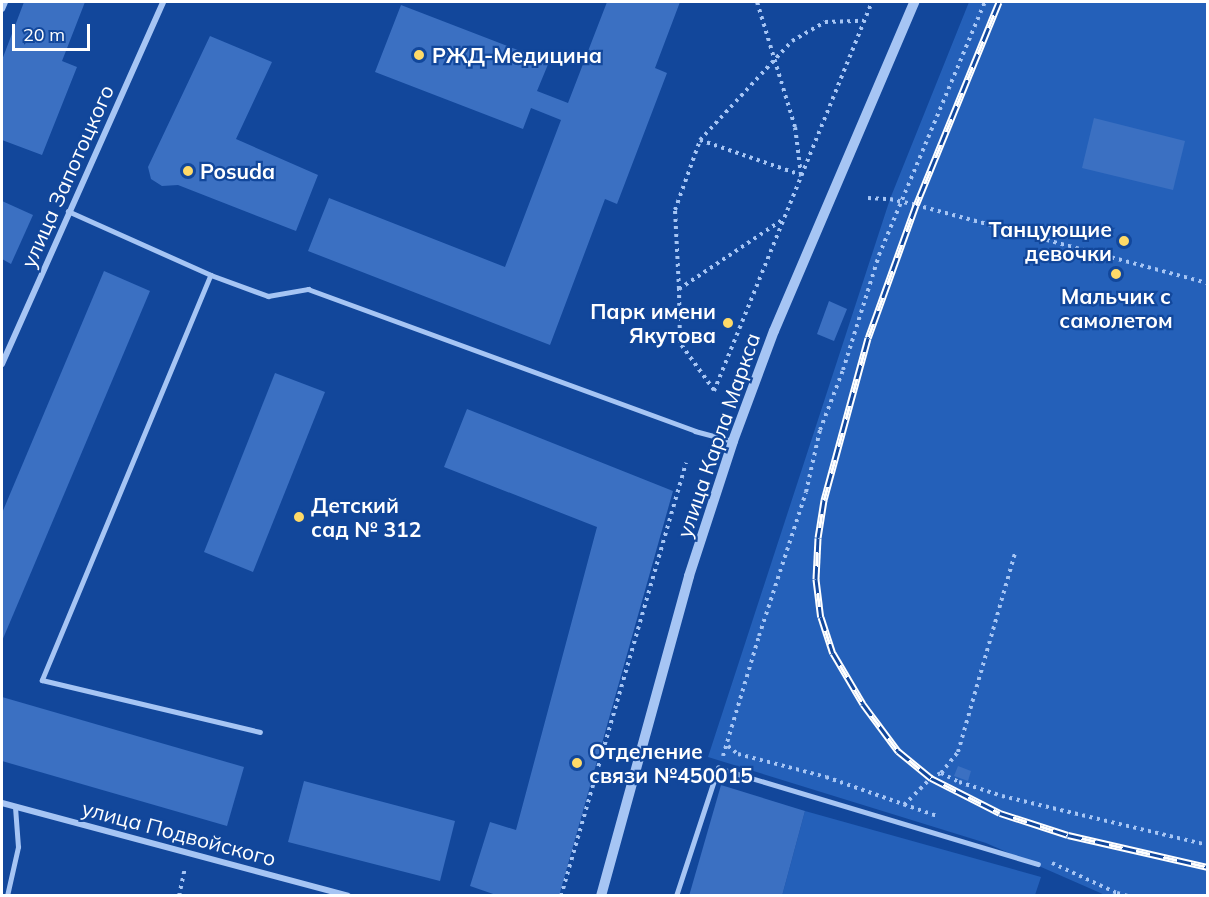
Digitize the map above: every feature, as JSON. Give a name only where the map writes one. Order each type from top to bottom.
[{"type":"street","name":"улица Запотоцкого","points":[[2,364],[164,2]]},
{"type":"street","name":"улица Карла Маркса","points":[[601,896],[689,576],[733,441],[774,331],[914,2]]},
{"type":"street","name":"улица Подвойского","points":[[2,803],[348,896]]},
{"type":"lane","points":[[2,9],[5,2]]},
{"type":"lane","points":[[69,212],[211,275],[268,296],[308,288],[695,431],[733,441]]},
{"type":"lane","points":[[211,275],[42,680],[260,732]]},
{"type":"lane","points":[[676,896],[718,768],[1038,864]]},
{"type":"lane","points":[[7,896],[18,847],[15,807]]},
{"type":"path","points":[[757,2],[795,128],[801,175]]},
{"type":"path","points":[[864,21],[825,22],[792,41],[700,140],[675,210],[680,343],[714,391],[872,2]]},
{"type":"path","points":[[728,746],[729,733],[806,492],[820,430],[843,370],[879,255],[985,2]]},
{"type":"path","points":[[700,140],[801,175]]},
{"type":"path","points":[[868,198],[902,202],[1208,283]]},
{"type":"path","points":[[679,289],[784,219]]},
{"type":"path","points":[[561,896],[686,463]]},
{"type":"path","points":[[887,819],[931,778],[941,773],[958,752],[1015,553]]},
{"type":"path","points":[[941,773],[958,782],[1002,796],[1208,845]]},
{"type":"path","points":[[179,896],[188,853]]},
{"type":"shaded area","points":[[969,2],[1207,2],[1207,895],[1105,895],[986,843],[708,757],[890,199]]},
{"type":"shaded area","points":[[805,811],[1041,877],[1035,895],[782,896]]},
{"type":"building","points":[[24,2],[85,2],[62,61],[77,67],[42,155],[2,140],[2,60]]},
{"type":"building","points":[[607,2],[680,2],[655,68],[667,73],[617,204],[605,199],[550,345],[308,251],[329,198],[505,267],[561,120],[531,108],[523,129],[375,72],[401,5],[549,62],[537,91],[568,103]]},
{"type":"building","points":[[210,36],[272,62],[236,139],[318,175],[296,231],[178,185],[162,186],[151,179],[148,167]]},
{"type":"building","points":[[1094,118],[1185,141],[1173,190],[1082,168]]},
{"type":"building","points":[[2,201],[33,215],[11,264],[2,259]]},
{"type":"building","points":[[104,271],[150,291],[2,641],[2,513]]},
{"type":"building","points":[[829,301],[847,309],[834,341],[817,334]]},
{"type":"building","points":[[275,373],[325,392],[253,572],[204,552]]},
{"type":"building","points":[[467,409],[673,491],[559,896],[499,896],[470,886],[490,822],[516,830],[597,527],[444,467]]},
{"type":"building","points":[[2,697],[244,767],[227,826],[2,761]]},
{"type":"building","points":[[958,766],[971,771],[968,781],[954,776]]},
{"type":"building","points":[[304,781],[455,821],[440,881],[288,842]]},
{"type":"building","points":[[721,785],[805,811],[782,896],[689,896]]},
{"type":"railway","points":[[999,2],[916,205],[868,338],[824,500],[818,538],[816,579],[821,617],[833,653],[863,704],[898,751],[931,778],[1000,813],[1068,835],[1208,867]]},
{"type":"place","name":"РЖД-Медицина","points":[[419,55]]},
{"type":"place","name":"Posuda","points":[[188,171]]},
{"type":"place","name":"Танцующие девочки","points":[[1124,241]]},
{"type":"place","name":"Мальчик с самолетом","points":[[1116,274]]},
{"type":"place","name":"Парк имени Якутова","points":[[728,323]]},
{"type":"place","name":"Детский сад № 312","points":[[299,517]]},
{"type":"place","name":"Отделение связи №450015","points":[[577,763]]}]
